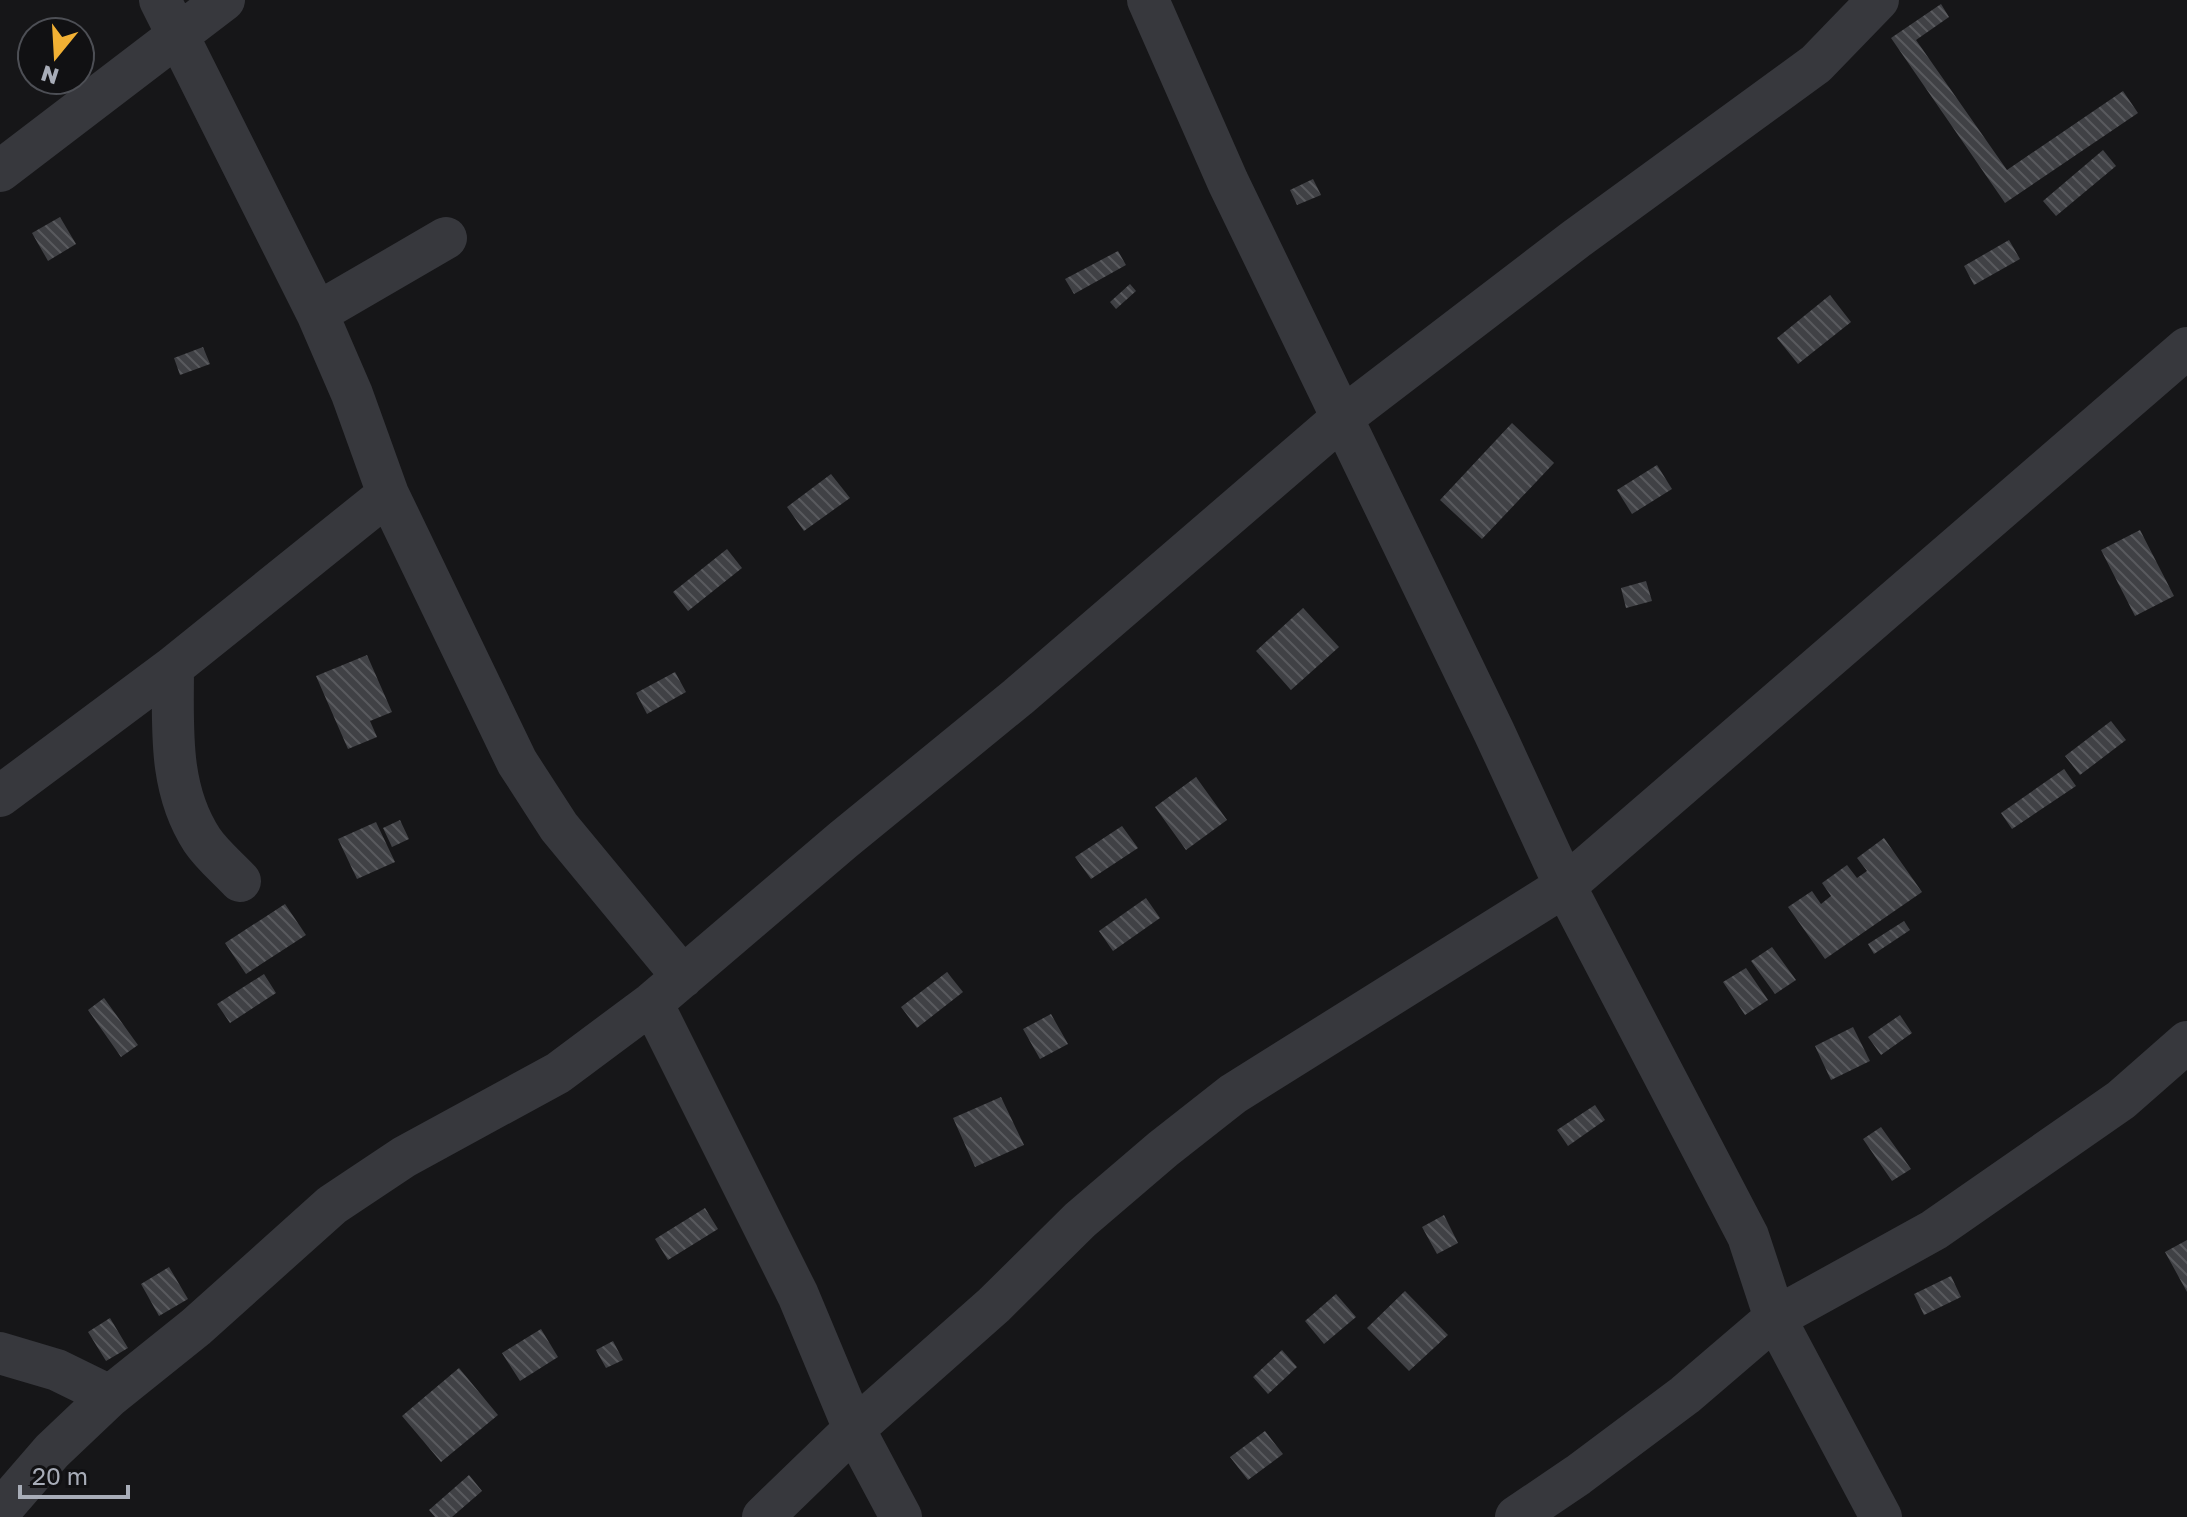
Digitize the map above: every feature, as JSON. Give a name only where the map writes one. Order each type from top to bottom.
[{"type":"street","points":[[0,171],[169,18],[224,0]]},
{"type":"street","points":[[1148,0],[1228,182],[1494,732],[1565,886],[1748,1236],[1775,1318],[1881,1517]]},
{"type":"street","points":[[0,1511],[52,1451],[110,1396],[196,1327],[332,1205],[404,1157],[558,1073],[668,990],[831,850],[1018,697],[1342,418],[1576,239],[1816,64],[1878,0]]},
{"type":"street","points":[[169,18],[317,313],[352,394],[388,494],[517,762],[668,990],[854,1429],[901,1517]]},
{"type":"street","points":[[317,313],[446,238]]},
{"type":"street","points":[[763,1517],[854,1429],[994,1305],[1080,1220],[1163,1149],[1233,1094],[1565,886],[2187,348]]},
{"type":"street","points":[[0,796],[173,667],[388,494]]},
{"type":"street","points":[[173,667],[173,757],[183,803],[203,841],[240,881]]},
{"type":"street","points":[[1516,1517],[1685,1395],[1775,1318],[1934,1230],[2121,1100],[2187,1042]]},
{"type":"street","points":[[0,1353],[57,1370],[110,1396]]},
{"type":"building","points":[[1941,4],[1949,17],[1916,40],[2007,170],[2123,91],[2138,113],[2005,203],[1891,38]]},
{"type":"building","points":[[2103,150],[2116,166],[2056,216],[2043,201]]},
{"type":"building","points":[[1313,179],[1321,195],[1297,205],[1290,190]]},
{"type":"building","points":[[60,217],[76,244],[48,261],[32,233]]},
{"type":"building","points":[[2009,240],[2020,259],[1974,285],[1964,266]]},
{"type":"building","points":[[1118,251],[1126,265],[1074,294],[1065,279]]},
{"type":"building","points":[[1130,284],[1136,291],[1116,309],[1110,302]]},
{"type":"building","points":[[1830,295],[1851,322],[1798,364],[1777,338]]},
{"type":"building","points":[[203,347],[210,364],[180,375],[174,358]]},
{"type":"building","points":[[1512,423],[1554,463],[1482,539],[1440,500]]},
{"type":"building","points":[[1657,465],[1672,489],[1632,514],[1617,490]]},
{"type":"building","points":[[831,474],[850,498],[804,531],[787,507]]},
{"type":"building","points":[[2140,530],[2174,596],[2135,616],[2101,550]]},
{"type":"building","points":[[727,549],[742,568],[688,611],[673,592]]},
{"type":"building","points":[[1646,581],[1652,601],[1626,608],[1621,588]]},
{"type":"building","points":[[1303,608],[1339,647],[1291,690],[1256,651]]},
{"type":"building","points":[[367,655],[392,712],[370,721],[377,737],[348,749],[316,676]]},
{"type":"building","points":[[675,672],[686,692],[647,714],[636,693]]},
{"type":"building","points":[[2111,721],[2126,740],[2080,775],[2065,756]]},
{"type":"building","points":[[2064,769],[2076,786],[2012,829],[2001,813]]},
{"type":"building","points":[[1196,777],[1227,820],[1186,850],[1155,807]]},
{"type":"building","points":[[400,820],[409,839],[392,847],[383,828]]},
{"type":"building","points":[[376,822],[395,862],[357,879],[338,839]]},
{"type":"building","points":[[1122,826],[1138,848],[1091,879],[1075,857]]},
{"type":"building","points":[[1884,838],[1922,892],[1825,959],[1788,907],[1812,891],[1821,904],[1831,896],[1822,883],[1847,865],[1857,878],[1867,871],[1857,858]]},
{"type":"building","points":[[1146,898],[1160,918],[1113,951],[1099,931]]},
{"type":"building","points":[[285,904],[306,935],[246,974],[225,943]]},
{"type":"building","points":[[1904,921],[1910,930],[1874,954],[1868,944]]},
{"type":"building","points":[[1772,947],[1796,980],[1775,994],[1751,961]]},
{"type":"building","points":[[1746,968],[1768,1000],[1745,1015],[1723,982]]},
{"type":"building","points":[[947,972],[963,992],[917,1028],[901,1007]]},
{"type":"building","points":[[264,974],[276,993],[230,1023],[217,1004]]},
{"type":"building","points":[[104,998],[138,1045],[121,1057],[88,1010]]},
{"type":"building","points":[[1051,1014],[1068,1044],[1040,1059],[1023,1029]]},
{"type":"building","points":[[1900,1015],[1912,1033],[1881,1055],[1868,1037]]},
{"type":"building","points":[[1853,1027],[1870,1061],[1831,1080],[1815,1046]]},
{"type":"building","points":[[1001,1097],[1024,1145],[975,1167],[953,1118]]},
{"type":"building","points":[[1595,1105],[1605,1120],[1568,1146],[1557,1130]]},
{"type":"building","points":[[1881,1127],[1911,1169],[1892,1181],[1863,1139]]},
{"type":"building","points":[[705,1208],[718,1229],[668,1260],[655,1239]]},
{"type":"building","points":[[1444,1215],[1458,1243],[1437,1254],[1422,1227]]},
{"type":"building","points":[[2187,1240],[2187,1292],[2165,1252]]},
{"type":"building","points":[[169,1267],[188,1299],[159,1316],[141,1284]]},
{"type":"building","points":[[1951,1276],[1961,1297],[1924,1315],[1914,1294]]},
{"type":"building","points":[[1405,1291],[1448,1335],[1409,1371],[1367,1328]]},
{"type":"building","points":[[1336,1294],[1356,1317],[1324,1344],[1305,1321]]},
{"type":"building","points":[[110,1318],[128,1348],[106,1361],[88,1332]]},
{"type":"building","points":[[541,1329],[558,1357],[520,1381],[502,1353]]},
{"type":"building","points":[[613,1341],[623,1360],[606,1368],[596,1350]]},
{"type":"building","points":[[1282,1350],[1297,1367],[1268,1394],[1253,1377]]},
{"type":"building","points":[[459,1368],[498,1415],[441,1462],[402,1416]]},
{"type":"building","points":[[1265,1431],[1283,1454],[1248,1480],[1230,1457]]},
{"type":"building","points":[[469,1475],[482,1491],[452,1517],[435,1517],[429,1510]]}]
